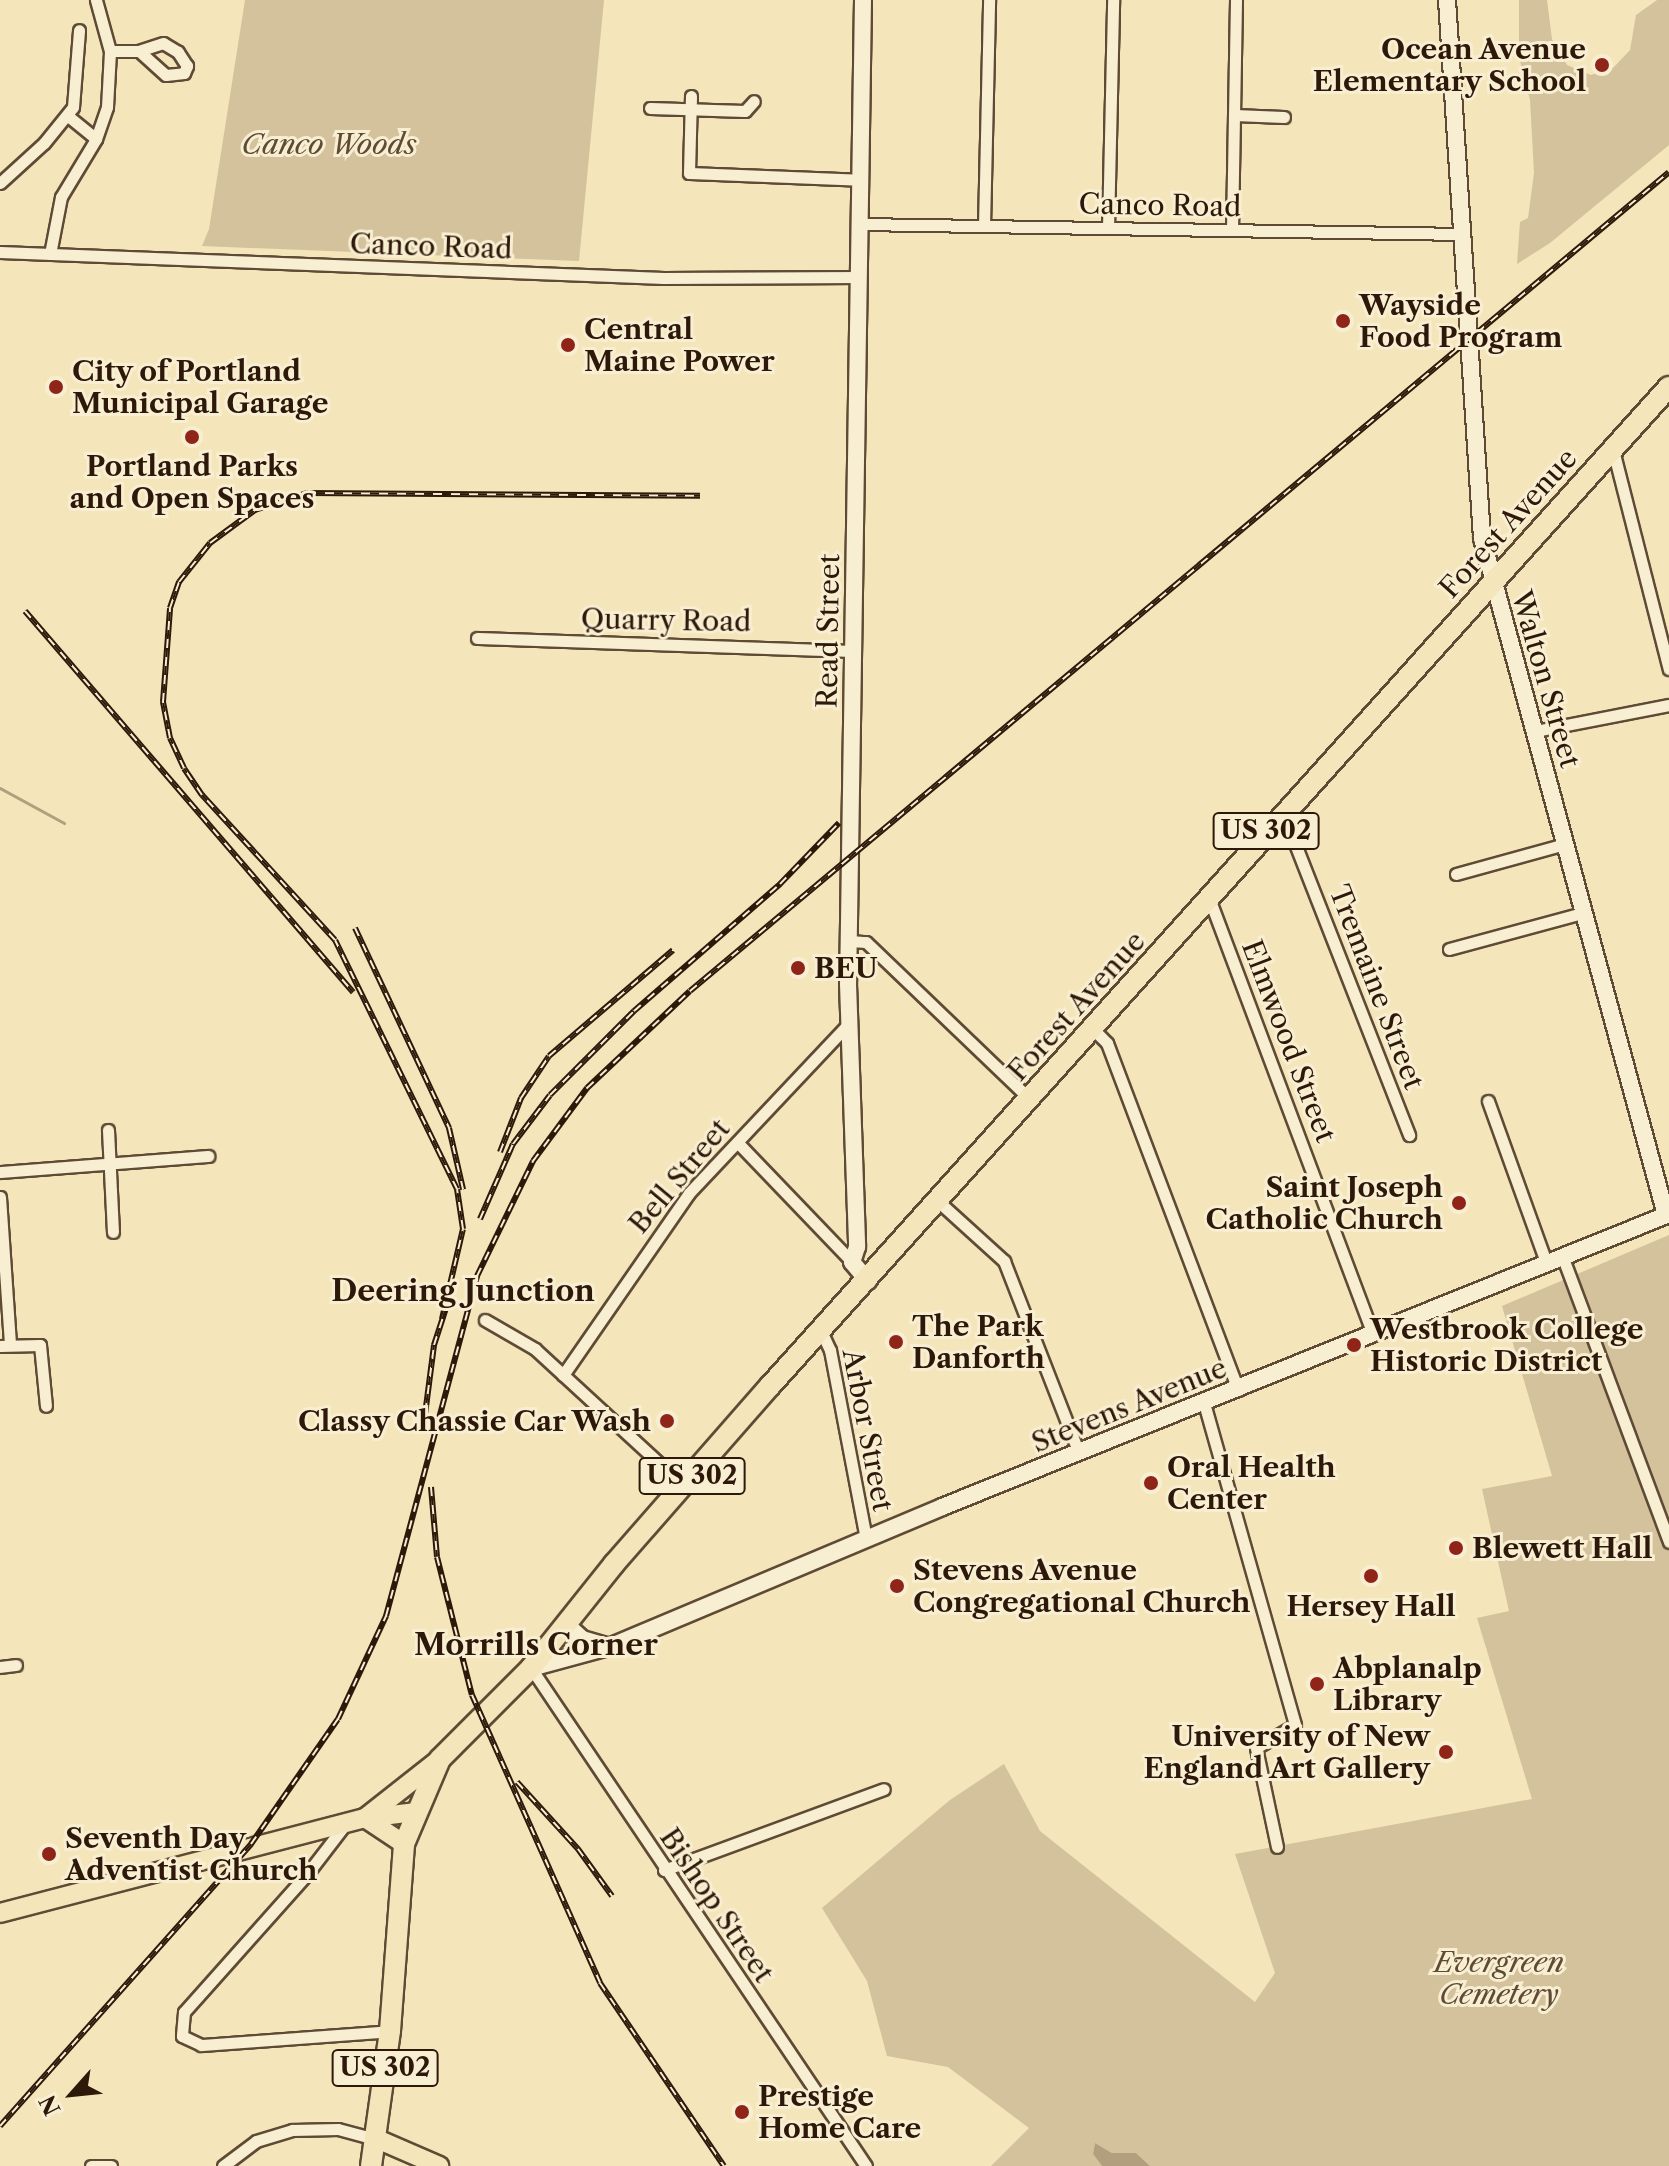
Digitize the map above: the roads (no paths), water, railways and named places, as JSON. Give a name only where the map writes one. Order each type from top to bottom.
[{"type":"highway","name":"Forest Avenue","points":[[531,1668],[565,1623],[684,1486],[1283,812],[1669,387]]},
{"type":"highway","name":"US 302","points":[[374,2153],[390,2031],[404,1844],[440,1759],[531,1668]]},
{"type":"main road","points":[[356,1820],[440,1759]]},
{"type":"main road","points":[[1,1910],[356,1820],[415,1812]]},
{"type":"main road","points":[[356,1820],[404,1844]]},
{"type":"main road","points":[[374,2153],[417,2159],[439,2166]]},
{"type":"street","points":[[50,254],[61,197],[96,139],[107,107],[110,51],[96,0]]},
{"type":"street","name":"Read Street","points":[[852,1262],[857,1247],[849,1023],[863,0]]},
{"type":"street","points":[[984,226],[989,0]]},
{"type":"street","points":[[1108,228],[1113,0]]},
{"type":"street","points":[[1232,230],[1236,0]]},
{"type":"street","name":"Walton Street","points":[[1447,0],[1477,507],[1492,583],[1667,1214]]},
{"type":"street","points":[[0,183],[68,116],[76,90],[79,30]]},
{"type":"street","points":[[110,51],[139,51]]},
{"type":"street","points":[[691,96],[689,173],[860,180]]},
{"type":"street","points":[[650,108],[745,111],[754,101]]},
{"type":"street","points":[[1234,115],[1284,117]]},
{"type":"street","points":[[68,116],[96,139]]},
{"type":"street","name":"Canco Road","points":[[860,224],[1460,234]]},
{"type":"street","name":"Canco Road","points":[[0,252],[663,278],[860,277]]},
{"type":"street","points":[[1613,450],[1669,669]]},
{"type":"street","name":"Quarry Road","points":[[477,638],[854,651]]},
{"type":"street","points":[[1535,731],[1669,705]]},
{"type":"street","name":"Tremaine Street","points":[[1283,812],[1409,1135]]},
{"type":"street","points":[[1456,874],[1565,844]]},
{"type":"street","name":"Elmwood Street","points":[[1209,898],[1373,1335]]},
{"type":"street","points":[[1449,949],[1582,913]]},
{"type":"street","points":[[850,941],[866,942],[1030,1099]]},
{"type":"street","name":"Bell Street","points":[[563,1375],[673,1213],[849,1023]]},
{"type":"street","points":[[1093,1029],[1107,1043],[1238,1390]]},
{"type":"street","points":[[1488,1101],[1669,1542]]},
{"type":"street","points":[[108,1130],[113,1232]]},
{"type":"street","points":[[738,1143],[868,1281]]},
{"type":"street","points":[[0,1172],[109,1161],[208,1156]]},
{"type":"street","points":[[0,1197],[5,1346],[40,1345],[46,1406]]},
{"type":"street","points":[[939,1202],[1004,1261],[1079,1453]]},
{"type":"street","name":"Stevens Avenue","points":[[531,1668],[609,1647],[866,1538],[1667,1214]]},
{"type":"street","points":[[485,1320],[515,1333],[684,1486]]},
{"type":"street","name":"Arbor Street","points":[[822,1333],[830,1350],[866,1538]]},
{"type":"street","points":[[1204,1403],[1295,1725],[1256,1748],[1277,1847]]},
{"type":"street","points":[[565,1623],[582,1639],[609,1647]]},
{"type":"street","points":[[0,1667],[16,1665]]},
{"type":"street","name":"Bishop Street","points":[[531,1668],[866,2166]]},
{"type":"street","points":[[664,1870],[884,1789]]},
{"type":"street","points":[[356,1820],[184,2012],[182,2036],[201,2045],[390,2031]]},
{"type":"street","points":[[223,2166],[256,2141],[292,2130],[338,2129],[374,2153]]},
{"type":"street","points":[[91,2166],[111,2166]]},
{"type":"waterway","points":[[0,788],[64,823]]},
{"type":"railway","points":[[0,2126],[251,1844],[338,1719],[386,1616],[477,1276],[533,1161],[587,1088],[690,991],[1669,172]]},
{"type":"railway","points":[[442,1319],[463,1229],[457,1189],[335,940],[202,795],[184,768],[170,738],[163,702],[170,608],[179,582],[210,543],[255,510],[307,493],[700,496]]},
{"type":"railway","points":[[25,611],[353,992]]},
{"type":"railway","points":[[480,1219],[513,1144],[550,1095],[634,1011],[780,884],[839,823]]},
{"type":"railway","points":[[355,928],[449,1128],[463,1189]]},
{"type":"railway","points":[[500,1152],[521,1098],[549,1056],[673,950]]},
{"type":"railway","points":[[423,1430],[434,1345],[446,1309]]},
{"type":"railway","points":[[431,1487],[437,1557],[472,1695],[600,1983],[724,2166]]},
{"type":"railway","points":[[517,1782],[578,1849],[612,1896]]},
{"type":"place","name":"Ocean Avenue Elementary School","points":[[1602,65]]},
{"type":"place","name":"Wayside Food Program","points":[[1343,321]]},
{"type":"place","name":"Central Maine Power","points":[[568,345]]},
{"type":"place","name":"City of Portland Municipal Garage","points":[[56,387]]},
{"type":"place","name":"Portland Parks and Open Spaces","points":[[192,437]]},
{"type":"place","name":"BEU","points":[[798,968]]},
{"type":"place","name":"Saint Joseph Catholic Church","points":[[1459,1203]]},
{"type":"place","name":"The Park Danforth","points":[[896,1342]]},
{"type":"place","name":"Westbrook College Historic District","points":[[1354,1345]]},
{"type":"place","name":"Classy Chassie Car Wash","points":[[667,1421]]},
{"type":"place","name":"Oral Health Center","points":[[1151,1483]]},
{"type":"place","name":"Blewett Hall","points":[[1456,1548]]},
{"type":"place","name":"Hersey Hall","points":[[1371,1576]]},
{"type":"place","name":"Stevens Avenue Congregational Church","points":[[897,1586]]},
{"type":"place","name":"Abplanalp Library","points":[[1317,1684]]},
{"type":"place","name":"University of New England Art Gallery","points":[[1446,1752]]},
{"type":"place","name":"Seventh Day Adventist Church","points":[[49,1854]]},
{"type":"place","name":"Prestige Home Care","points":[[742,2112]]},
{"type":"district","name":"Deering Junction","points":[[463,1291]]},
{"type":"district","name":"Morrills Corner","points":[[536,1645]]},
{"type":"park label","name":"Canco Woods","points":[[329,144]]},
{"type":"park label","name":"Evergreen Cemetery","points":[[1499,1978]]}]
